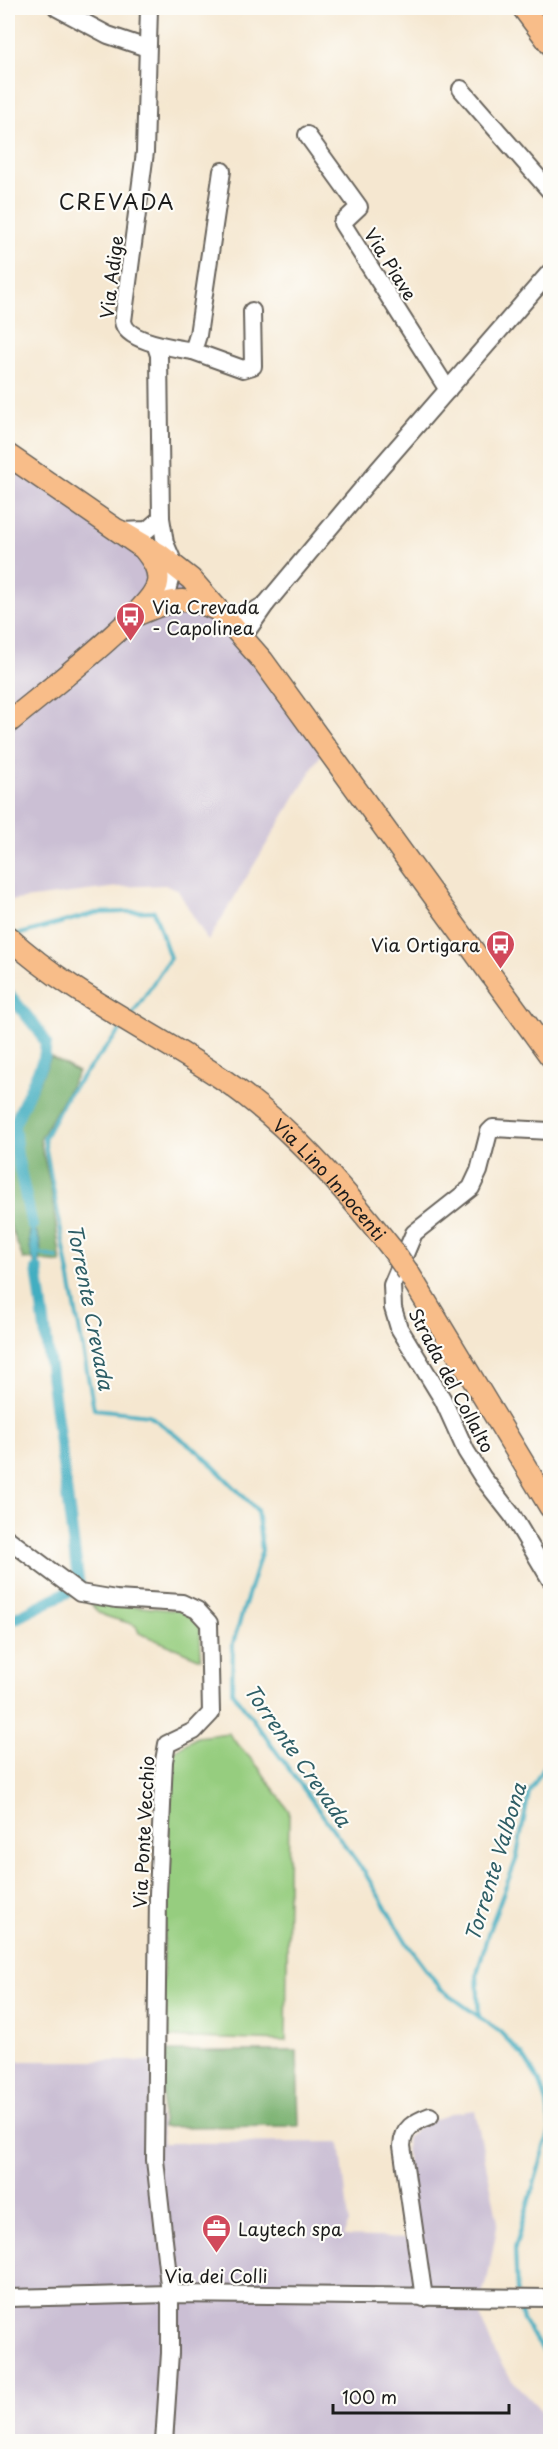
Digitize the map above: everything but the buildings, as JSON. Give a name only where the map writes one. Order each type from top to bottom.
[{"type":"main road","points":[[523,8],[550,44]]},
{"type":"main road","points":[[8,455],[120,531],[174,564],[205,593],[315,731],[550,1056]]},
{"type":"main road","points":[[8,723],[135,616],[153,593],[158,573],[150,556],[120,531]]},
{"type":"main road","points":[[135,616],[179,600],[201,602],[232,624]]},
{"type":"main road","name":"Via Lino Innocenti","points":[[15,944],[223,1079],[297,1140],[348,1194],[408,1272],[550,1507]]},
{"type":"street","name":"Via Adige","points":[[149,8],[145,152],[123,321],[128,332],[156,346],[193,351],[243,369],[253,366],[252,311]]},
{"type":"street","points":[[66,10],[108,34],[147,48]]},
{"type":"street","points":[[461,89],[550,192]]},
{"type":"street","name":"Via Piave","points":[[307,135],[359,207],[342,223],[448,390]]},
{"type":"street","points":[[193,351],[198,335],[222,171]]},
{"type":"street","points":[[232,624],[266,604],[550,272]]},
{"type":"street","points":[[135,616],[167,591],[174,564],[165,543],[161,518],[159,355],[156,346]]},
{"type":"street","points":[[120,531],[147,530],[161,518]]},
{"type":"street","name":"Strada del Collalto","points":[[550,1131],[493,1128],[489,1132],[479,1171],[471,1188],[414,1233],[395,1276],[391,1294],[399,1328],[443,1400],[466,1451],[483,1478],[512,1515],[550,1579]]},
{"type":"street","name":"Via Ponte Vecchio","points":[[8,1539],[80,1593],[116,1599],[182,1603],[197,1610],[209,1623],[211,1713],[194,1731],[167,1744],[164,1761],[158,1894],[154,2160],[170,2294]]},
{"type":"street","points":[[424,2298],[402,2146],[405,2132],[411,2124],[430,2116]]},
{"type":"street","points":[[164,2442],[170,2353],[170,2294]]},
{"type":"street","name":"Via dei Colli","points":[[8,2298],[170,2294],[542,2298]]},
{"type":"shaded area","points":[[8,460],[140,554],[212,611],[323,751],[208,941],[177,889],[165,885],[119,887],[8,901]]},
{"type":"shaded area","points":[[8,1999],[9,2061],[152,2061],[163,2143],[340,2142],[349,2222],[343,2236],[411,2238],[406,2138],[423,2123],[453,2113],[475,2110],[498,2222],[488,2276],[477,2309],[496,2355],[509,2376],[550,2420],[550,2441],[8,2441]]},
{"type":"green space","points":[[51,1057],[78,1072],[40,1140],[51,1188],[61,1263],[23,1259],[8,1220],[8,1121],[19,1125]]},
{"type":"green space","points":[[90,1602],[183,1611],[200,1626],[201,1659],[139,1633],[136,1626],[104,1615]]},
{"type":"green space","points":[[228,1733],[259,1768],[289,1811],[286,2041],[160,2037],[172,1752],[197,1737]]},
{"type":"green space","points":[[164,2051],[297,2051],[299,2126],[162,2127]]},
{"type":"water","points":[[32,1225],[38,1235],[40,1246],[37,1269],[30,1247],[29,1235]]},
{"type":"waterway","name":"Torrente Crevada","points":[[17,935],[96,913],[154,911],[170,958],[132,1015]]},
{"type":"waterway","points":[[8,993],[46,1043],[44,1058],[14,1125],[17,1156],[32,1225]]},
{"type":"waterway","name":"Torrente Crevada","points":[[124,1026],[68,1094],[44,1139],[94,1409],[149,1415],[199,1452],[257,1510],[262,1550],[233,1643],[232,1691],[365,1873],[408,1945],[441,1989],[500,2032],[523,2056],[540,2082],[547,2103],[550,2130],[515,2248],[517,2292]]},
{"type":"waterway","points":[[41,1254],[57,1258]]},
{"type":"waterway","points":[[8,1622],[79,1586],[37,1269]]},
{"type":"waterway","name":"Torrente Valbona","points":[[479,2017],[477,1974],[488,1933],[516,1860],[529,1793],[550,1755]]},
{"type":"waterway","name":"Torrente Crevada","points":[[519,2303],[523,2321],[550,2361]]},
{"type":"place","name":"Via Crevada - Capolinea","points":[[131,642]]},
{"type":"place","name":"Via Ortigara","points":[[501,970]]},
{"type":"place","name":"Laytech spa","points":[[217,2254]]},
{"type":"district","name":"CREVADA","points":[[117,201]]}]
